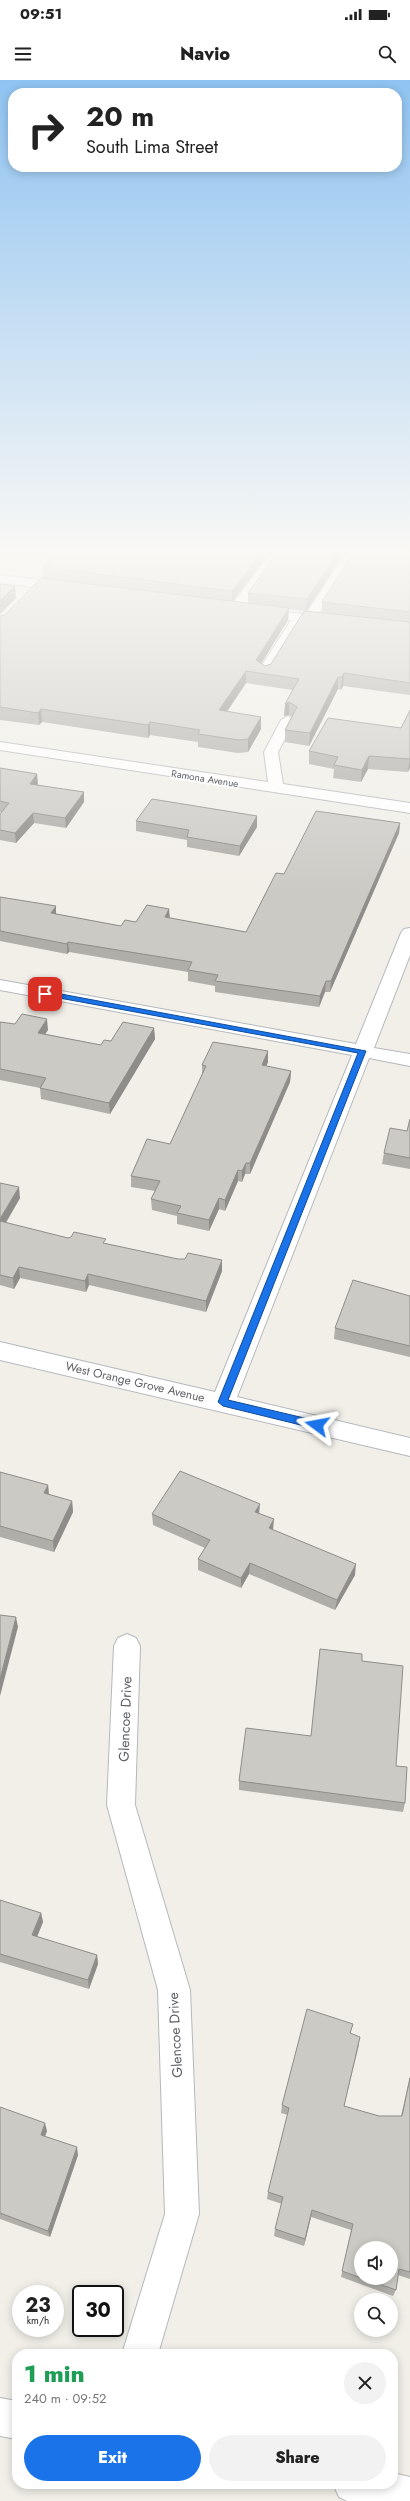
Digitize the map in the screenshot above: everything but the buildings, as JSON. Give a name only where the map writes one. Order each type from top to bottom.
[{"type":"street","points":[[264,672],[267,668]]},
{"type":"street","points":[[276,788],[271,752],[288,720]]},
{"type":"street","name":"Ramona Avenue","points":[[0,746],[410,808]]},
{"type":"street","points":[[223,1402],[410,933]]},
{"type":"street","points":[[0,985],[410,1060]]},
{"type":"street","name":"West Orange Grove Avenue","points":[[0,1351],[410,1447]]},
{"type":"street","name":"Glencoe Drive","points":[[127,1646],[121,1805],[174,1990],[182,2214],[142,2349]]},
{"type":"street","points":[[0,2418],[12,2419]]},
{"type":"street","points":[[376,2489],[410,2496]]},
{"type":"route","points":[[45,994],[363,1051],[223,1402],[317,1425]]}]
